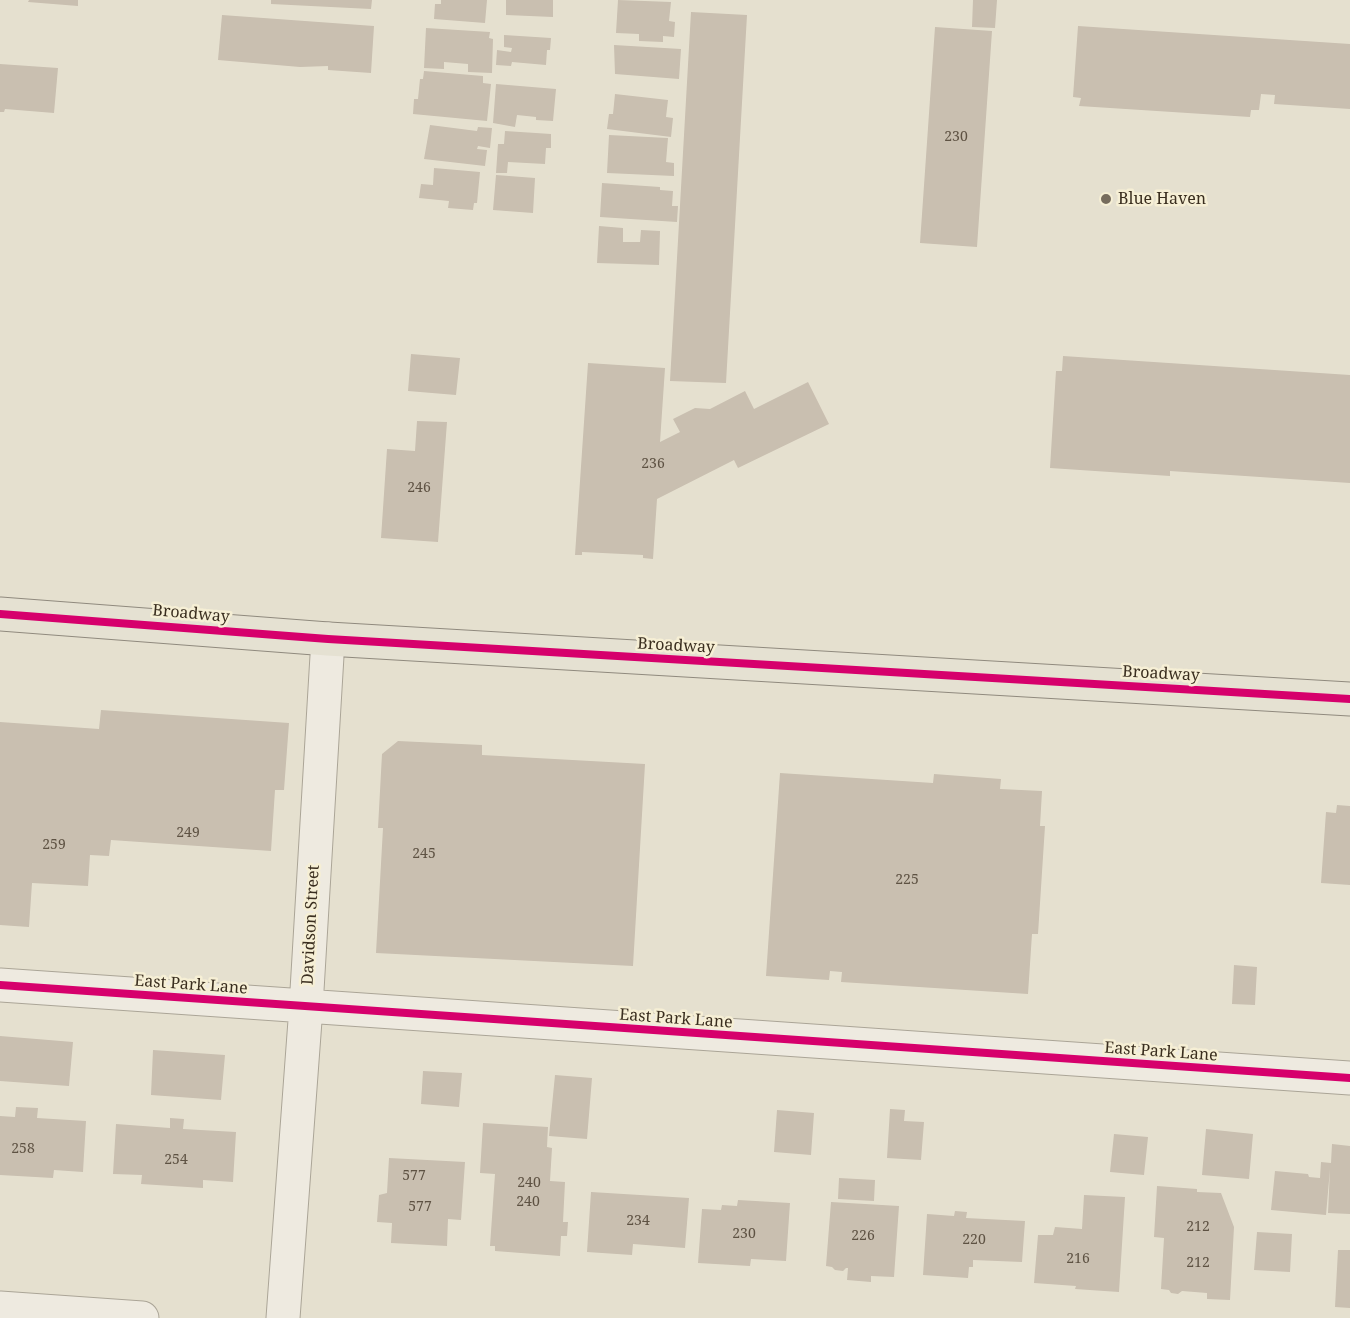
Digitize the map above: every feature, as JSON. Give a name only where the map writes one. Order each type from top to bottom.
[{"type":"main road","name":"Broadway","points":[[0,614],[328,639],[1350,699]]},
{"type":"street","name":"Davidson Street","points":[[283,1318],[306,1007],[328,639]]},
{"type":"street","name":"East Park Lane","points":[[0,985],[1350,1078]]},
{"type":"street","points":[[0,1308],[142,1318]]},
{"type":"building","points":[[29,0],[78,0],[78,6],[28,2]]},
{"type":"building","points":[[271,0],[372,0],[371,9],[271,4]]},
{"type":"building","points":[[441,0],[487,0],[485,23],[434,19],[435,4],[441,4]]},
{"type":"building","points":[[506,0],[553,0],[553,17],[506,15]]},
{"type":"building","points":[[618,0],[671,2],[669,21],[675,22],[674,37],[663,36],[663,42],[639,41],[639,34],[616,33]]},
{"type":"building","points":[[973,0],[997,0],[995,28],[972,27]]},
{"type":"building","points":[[691,12],[747,15],[726,383],[670,381]]},
{"type":"building","points":[[222,15],[374,26],[371,73],[328,70],[328,66],[300,67],[218,60]]},
{"type":"building","points":[[1078,26],[1350,44],[1350,109],[1274,104],[1275,95],[1261,94],[1259,110],[1251,110],[1250,117],[1079,106],[1081,98],[1073,97]]},
{"type":"building","points":[[935,27],[992,31],[977,247],[920,243]]},
{"type":"building","points":[[426,28],[490,32],[489,38],[493,39],[492,73],[468,72],[468,64],[444,62],[444,69],[424,68]]},
{"type":"building","points":[[504,35],[551,38],[546,65],[512,62],[511,66],[496,65],[497,50],[511,52],[512,48],[504,47]]},
{"type":"building","points":[[614,45],[681,49],[679,79],[615,74]]},
{"type":"building","points":[[0,64],[58,68],[54,113],[5,109],[4,112],[0,112]]},
{"type":"building","points":[[424,71],[483,76],[483,83],[491,84],[487,121],[413,114],[414,99],[418,99],[420,79],[423,79]]},
{"type":"building","points":[[496,84],[556,89],[553,121],[536,120],[536,117],[517,115],[515,127],[493,123]]},
{"type":"building","points":[[615,94],[668,100],[666,117],[673,118],[671,137],[607,129],[609,114],[613,114]]},
{"type":"building","points":[[430,125],[477,131],[478,127],[492,128],[490,148],[478,146],[477,149],[487,150],[485,166],[424,159]]},
{"type":"building","points":[[505,131],[551,134],[551,148],[546,148],[545,164],[508,162],[507,173],[496,173],[498,144],[504,144]]},
{"type":"building","points":[[609,135],[668,138],[666,162],[674,163],[674,176],[607,173]]},
{"type":"building","points":[[434,168],[480,172],[477,203],[474,203],[473,210],[448,208],[449,201],[419,198],[421,184],[433,185]]},
{"type":"building","points":[[496,175],[535,178],[533,213],[493,210]]},
{"type":"building","points":[[602,183],[660,187],[660,190],[673,191],[672,206],[678,206],[677,222],[600,217]]},
{"type":"building","points":[[599,226],[623,228],[623,242],[640,242],[641,230],[660,231],[659,265],[597,263]]},
{"type":"building","points":[[411,354],[460,358],[456,395],[408,391]]},
{"type":"building","points":[[1063,356],[1350,375],[1350,483],[1170,471],[1170,476],[1050,468],[1056,371],[1062,371]]},
{"type":"building","points":[[588,363],[665,368],[660,442],[680,432],[673,419],[695,408],[710,409],[745,391],[754,409],[808,382],[829,424],[738,468],[734,460],[657,499],[653,559],[643,558],[643,555],[582,552],[582,555],[575,555]]},
{"type":"building","points":[[417,421],[447,422],[438,542],[381,538],[387,449],[415,451]]},
{"type":"building","points":[[101,710],[289,723],[284,790],[275,790],[271,851],[111,840],[109,856],[90,855],[88,886],[32,883],[29,927],[0,925],[0,722],[99,729]]},
{"type":"building","points":[[398,741],[482,745],[482,755],[645,764],[633,966],[376,953],[383,828],[378,828],[382,754]]},
{"type":"building","points":[[780,773],[933,783],[934,774],[1001,779],[1000,789],[1042,791],[1040,826],[1045,826],[1038,934],[1032,934],[1028,994],[841,982],[842,972],[830,971],[829,980],[766,976]]},
{"type":"building","points":[[1337,805],[1350,806],[1350,885],[1321,883],[1326,812],[1336,813]]},
{"type":"building","points":[[1234,965],[1257,967],[1255,1005],[1232,1004]]},
{"type":"building","points":[[0,1036],[73,1042],[69,1086],[0,1081]]},
{"type":"building","points":[[153,1050],[225,1055],[221,1100],[151,1095]]},
{"type":"building","points":[[423,1071],[462,1073],[459,1107],[421,1104]]},
{"type":"building","points":[[555,1075],[592,1078],[587,1139],[549,1136]]},
{"type":"building","points":[[16,1107],[38,1108],[37,1118],[86,1121],[83,1172],[54,1170],[53,1178],[0,1175],[0,1116],[15,1117]]},
{"type":"building","points":[[890,1109],[905,1110],[904,1121],[924,1122],[921,1160],[887,1158]]},
{"type":"building","points":[[777,1110],[814,1113],[811,1155],[774,1152]]},
{"type":"building","points":[[170,1118],[184,1119],[183,1129],[236,1132],[233,1182],[203,1180],[203,1188],[141,1184],[142,1175],[113,1174],[116,1124],[170,1128]]},
{"type":"building","points":[[483,1123],[548,1127],[547,1147],[552,1148],[550,1181],[565,1182],[563,1222],[568,1222],[567,1236],[561,1236],[560,1256],[495,1251],[495,1246],[490,1246],[495,1174],[480,1173]]},
{"type":"building","points":[[1206,1129],[1253,1134],[1249,1179],[1202,1175]]},
{"type":"building","points":[[1114,1134],[1148,1137],[1144,1175],[1110,1172]]},
{"type":"building","points":[[1332,1144],[1350,1146],[1350,1214],[1328,1213],[1330,1169],[1326,1215],[1271,1210],[1275,1171],[1308,1174],[1309,1177],[1320,1178],[1321,1162],[1331,1163]]},
{"type":"building","points":[[389,1158],[465,1162],[461,1220],[448,1219],[447,1246],[391,1243],[392,1223],[377,1222],[379,1195],[387,1193]]},
{"type":"building","points":[[839,1178],[875,1180],[874,1201],[838,1199]]},
{"type":"building","points":[[1157,1186],[1221,1193],[1234,1227],[1230,1300],[1207,1299],[1207,1293],[1182,1291],[1178,1294],[1161,1289],[1164,1238],[1154,1237]]},
{"type":"building","points":[[591,1192],[689,1198],[685,1248],[633,1244],[632,1255],[587,1252]]},
{"type":"building","points":[[1084,1195],[1125,1197],[1119,1292],[1034,1283],[1038,1235],[1053,1235],[1055,1227],[1082,1229]]},
{"type":"building","points":[[738,1200],[790,1203],[786,1261],[751,1259],[750,1266],[698,1263],[702,1209],[721,1210],[722,1205],[737,1206]]},
{"type":"building","points":[[831,1202],[899,1206],[894,1277],[871,1276],[871,1282],[847,1280],[848,1268],[843,1271],[826,1266]]},
{"type":"building","points":[[955,1211],[967,1212],[966,1218],[1025,1221],[1022,1262],[973,1260],[973,1267],[969,1267],[968,1278],[923,1275],[927,1214],[954,1216]]},
{"type":"building","points":[[1257,1232],[1292,1234],[1290,1272],[1254,1270]]},
{"type":"building","points":[[1338,1250],[1350,1250],[1350,1308],[1335,1307]]},
{"type":"cycle path","points":[[0,614],[328,639],[1350,699]]},
{"type":"cycle path","points":[[0,985],[1350,1078]]},
{"type":"place","name":"Blue Haven","points":[[1106,199]]}]
